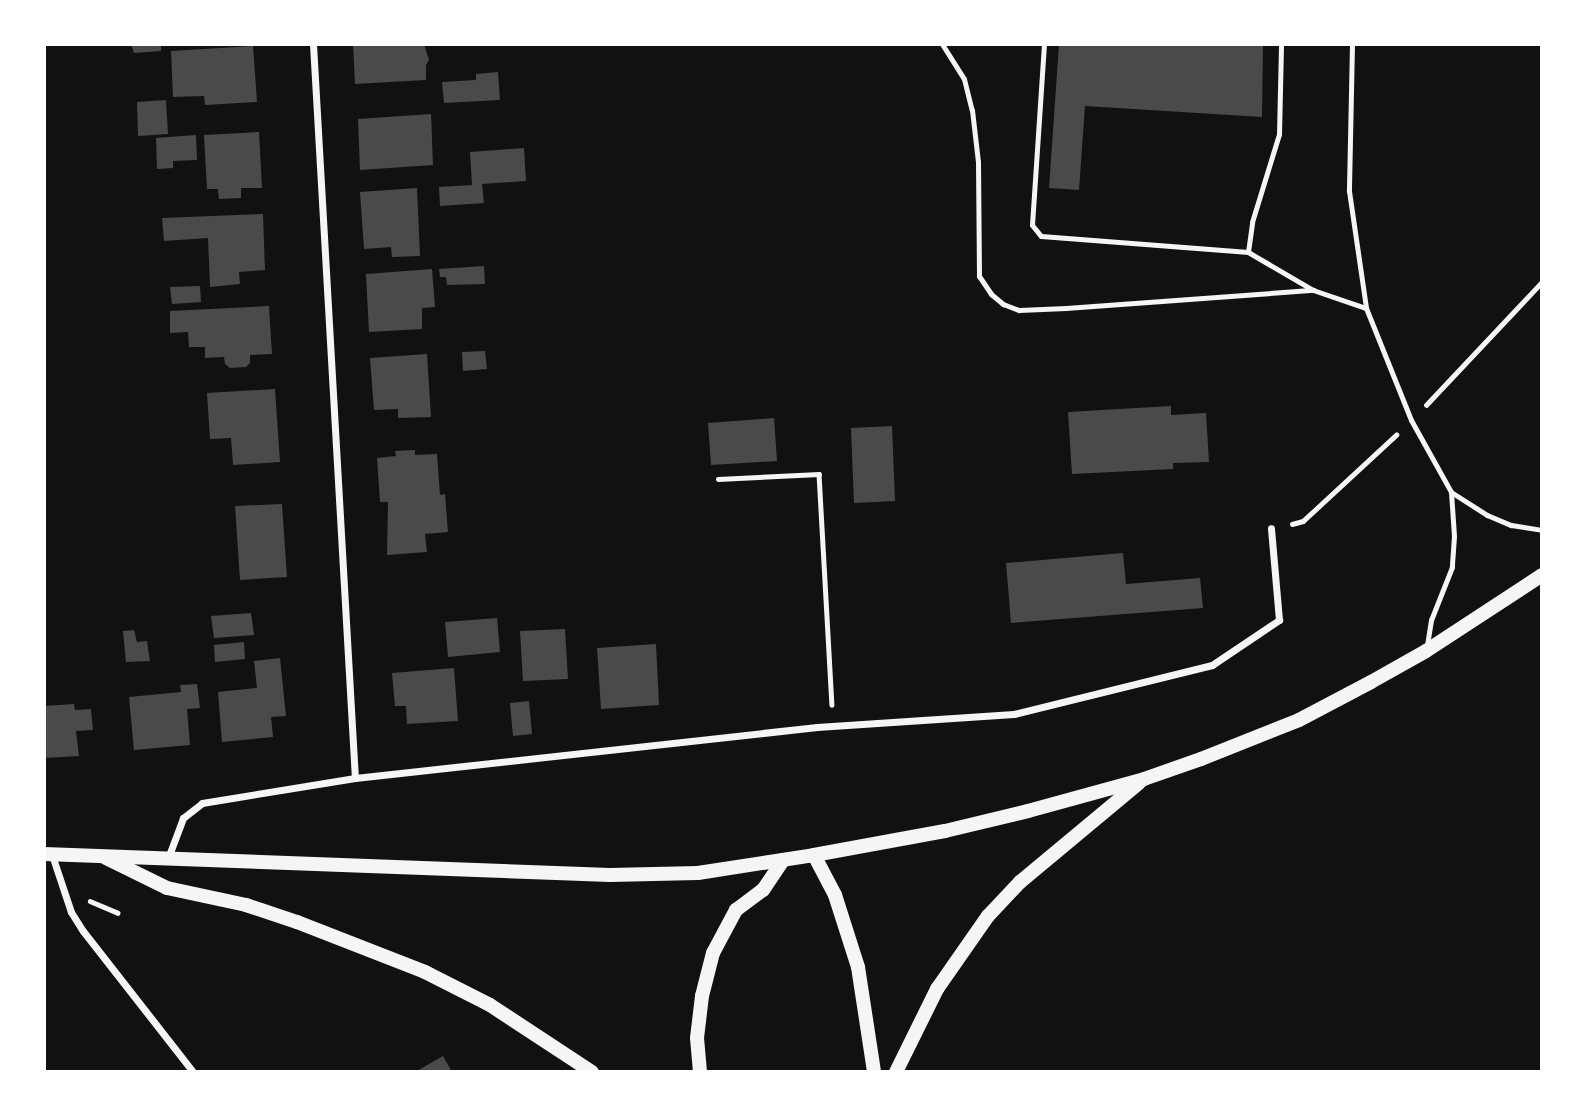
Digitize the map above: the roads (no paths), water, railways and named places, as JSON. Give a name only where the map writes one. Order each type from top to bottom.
[{"type":"main road","points":[[48,854],[610,875],[698,873],[944,831],[1144,779],[1299,720],[1426,651],[1542,575]]},
{"type":"main road","points":[[896,1072],[937,989],[988,916],[1020,882],[1144,779]]},
{"type":"main road","points":[[814,855],[835,895],[858,967],[874,1072]]},
{"type":"main road","points":[[101,856],[167,888],[246,905],[425,972],[490,1005],[592,1072]]},
{"type":"main road","points":[[701,1072],[697,1038],[702,996],[713,953],[736,910],[763,890],[783,860]]},
{"type":"street","points":[[313,44],[355,778]]},
{"type":"street","points":[[168,858],[183,818],[202,803],[355,778],[833,726],[1014,714],[1212,665],[1279,620],[1270,528]]},
{"type":"street","points":[[48,854],[77,921],[193,1072]]},
{"type":"lane","points":[[942,44],[964,79],[972,110],[978,162],[979,276],[991,294],[1003,304],[1019,310],[1066,308],[1313,290]]},
{"type":"lane","points":[[1044,44],[1032,225],[1041,236],[1248,253],[1313,290],[1366,309]]},
{"type":"lane","points":[[1248,253],[1252,222],[1279,134],[1281,44]]},
{"type":"lane","points":[[1352,44],[1349,191],[1366,309],[1406,410],[1451,492],[1454,536],[1452,567],[1431,620],[1426,651]]},
{"type":"lane","points":[[1451,492],[1487,515],[1511,525],[1542,530]]}]
